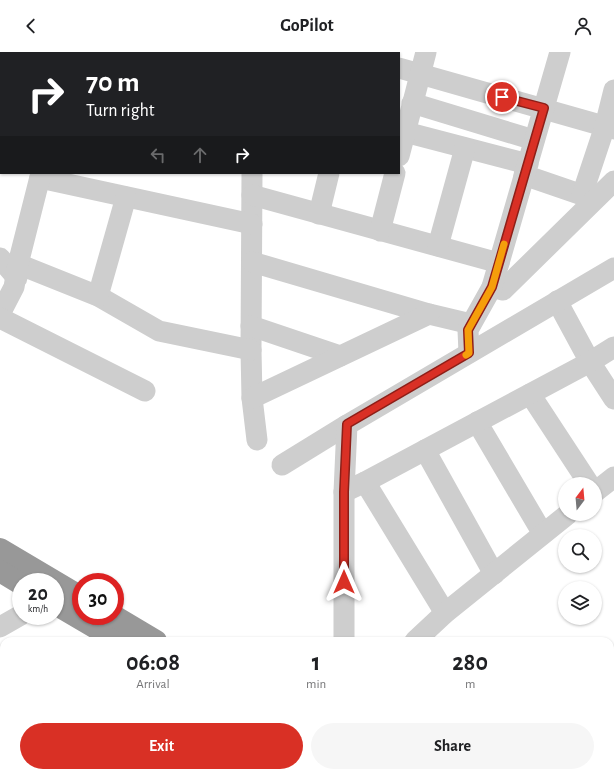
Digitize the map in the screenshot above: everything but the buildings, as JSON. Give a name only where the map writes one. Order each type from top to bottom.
[{"type":"highway","points":[[0,549],[72,592]]},
{"type":"highway","points":[[0,572],[12,579]]},
{"type":"highway","points":[[64,609],[110,637]]},
{"type":"highway","points":[[124,622],[149,637]]},
{"type":"street","points":[[400,152],[426,52]]},
{"type":"street","points":[[469,353],[468,330],[492,287],[560,52]]},
{"type":"street","points":[[400,68],[610,127]]},
{"type":"street","points":[[588,197],[610,127],[614,90]]},
{"type":"street","points":[[412,103],[534,140]]},
{"type":"street","points":[[405,132],[465,148],[526,170],[588,197]]},
{"type":"street","points":[[438,246],[465,148]]},
{"type":"street","points":[[319,214],[329,174]]},
{"type":"street","points":[[380,230],[395,174]]},
{"type":"street","points":[[0,314],[14,287],[12,267],[41,175],[126,197],[252,224]]},
{"type":"street","points":[[257,440],[252,398],[251,350],[253,181],[319,214],[499,263]]},
{"type":"street","points":[[492,287],[503,290],[588,197],[614,181]]},
{"type":"street","points":[[98,296],[126,197]]},
{"type":"street","points":[[252,262],[429,314],[471,324]]},
{"type":"street","points":[[12,267],[98,296],[159,331],[251,350]]},
{"type":"street","points":[[282,465],[347,424],[614,268]]},
{"type":"street","points":[[557,302],[590,362],[614,399]]},
{"type":"street","points":[[252,398],[429,314]]},
{"type":"street","points":[[0,318],[145,391]]},
{"type":"street","points":[[251,326],[340,356]]},
{"type":"street","points":[[344,492],[590,362],[614,347]]},
{"type":"street","points":[[530,394],[584,477]]},
{"type":"street","points":[[477,422],[543,534]]},
{"type":"street","points":[[344,637],[344,492],[347,424]]},
{"type":"street","points":[[424,450],[494,574]]},
{"type":"street","points":[[602,486],[614,477]]},
{"type":"street","points":[[365,482],[445,613]]},
{"type":"street","points":[[419,637],[445,613],[559,521]]},
{"type":"street","points":[[0,627],[12,620]]},
{"type":"slow traffic","points":[[466,355],[469,353],[468,330],[492,287],[504,244]]},
{"type":"route","points":[[344,582],[344,492],[347,424],[469,353],[468,330],[492,287],[544,108],[502,97]]}]
